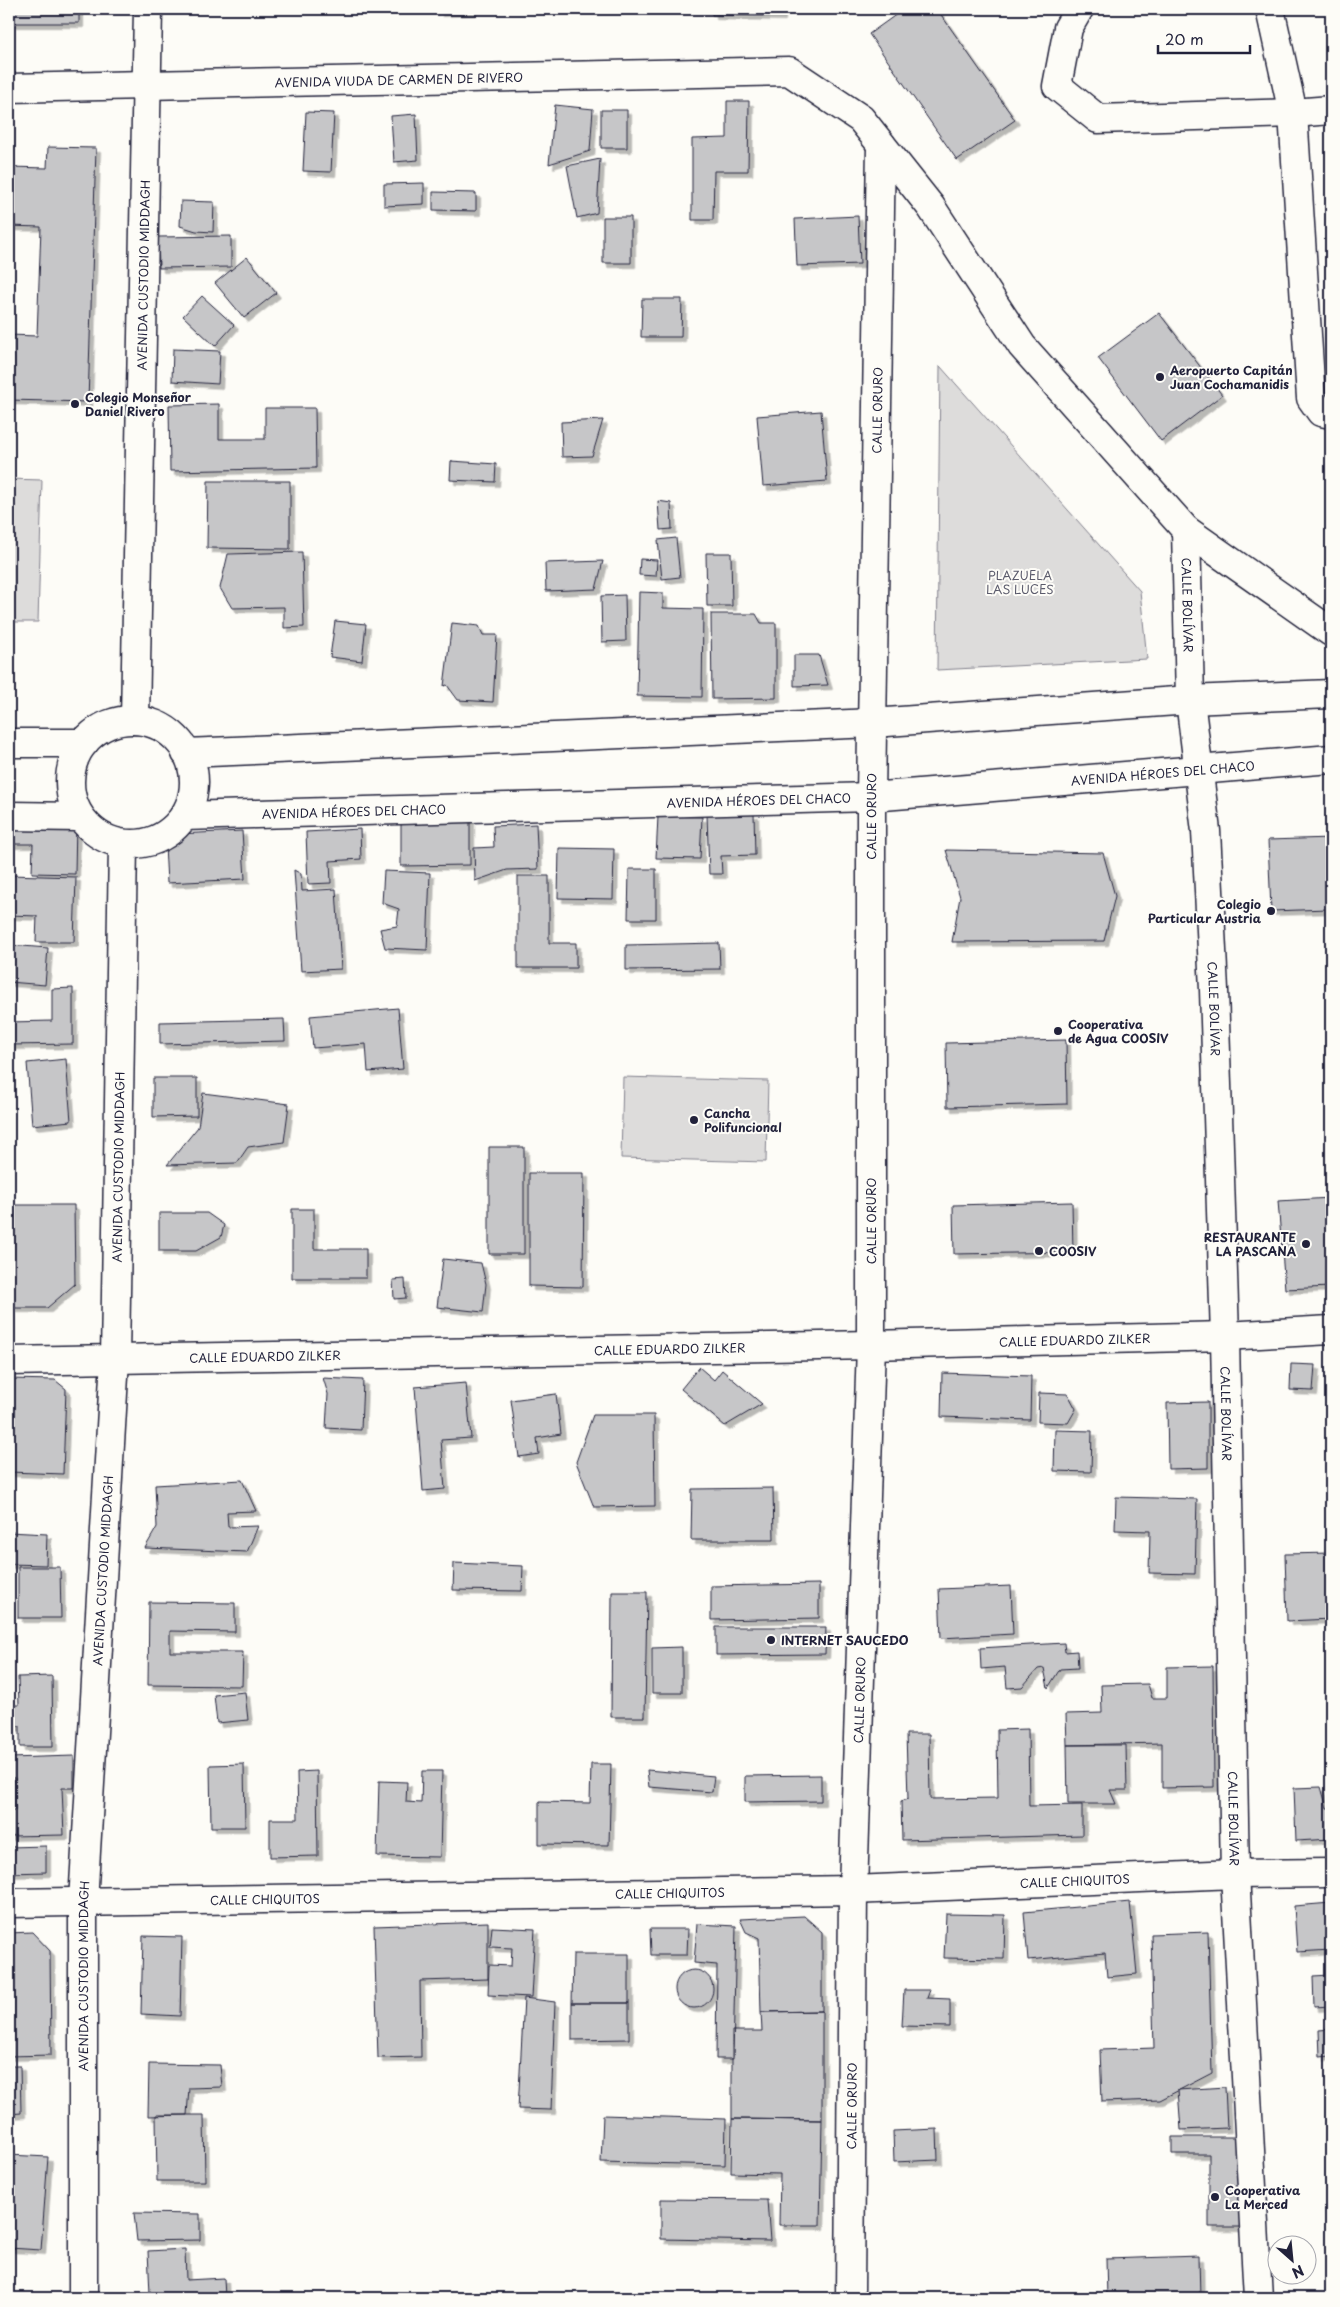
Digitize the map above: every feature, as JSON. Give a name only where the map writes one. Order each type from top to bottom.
[{"type":"street","name":"AVENIDA CUSTODIO MIDDAGH","points":[[135,720],[148,9]]},
{"type":"street","points":[[1079,9],[1068,28],[1058,86],[1098,119],[1293,113],[1331,110]]},
{"type":"street","points":[[1270,9],[1293,113],[1311,398],[1321,412],[1331,414]]},
{"type":"street","name":"AVENIDA VIUDA DE CARMEN DE RIVERO","points":[[9,88],[789,72],[862,119],[881,144]]},
{"type":"street","points":[[881,144],[930,207],[1022,346],[1186,530],[1331,632]]},
{"type":"street","name":"CALLE ORURO","points":[[850,2298],[853,1890],[871,1345],[871,797],[881,144]]},
{"type":"street","name":"CALLE BOLÍVAR","points":[[1186,530],[1190,700],[1197,772],[1206,831],[1213,970],[1226,1336],[1235,1874],[1258,2298]]},
{"type":"street","points":[[186,752],[873,723],[1190,700],[1331,694]]},
{"type":"street","points":[[135,720],[156,725],[173,736],[186,752],[192,768],[194,784],[191,801],[184,816],[172,829],[157,838],[140,844],[123,844],[106,839],[92,830],[80,817],[71,799],[70,779],[74,760],[84,743],[98,730],[116,722],[135,720]]},
{"type":"street","points":[[9,743],[84,743]]},
{"type":"street","name":"AVENIDA HÉROES DEL CHACO","points":[[184,816],[871,797],[1197,772],[1331,759]]},
{"type":"street","points":[[9,816],[80,817]]},
{"type":"street","name":"AVENIDA CUSTODIO MIDDAGH","points":[[83,2298],[83,1902],[115,1359],[123,844]]},
{"type":"street","name":"CALLE EDUARDO ZILKER","points":[[9,1361],[871,1345],[1226,1336],[1331,1330]]},
{"type":"street","name":"CALLE CHIQUITOS","points":[[9,1903],[853,1890],[1235,1874],[1331,1873]]},
{"type":"green space","name":"PLAZUELA LAS LUCES","points":[[940,366],[1140,591],[1147,659],[937,670]]},
{"type":"green space","points":[[9,479],[42,480],[38,622],[9,622]]},
{"type":"green space","name":"Cancha Polifuncional","points":[[623,1077],[768,1081],[766,1162],[621,1158]]},
{"type":"building","points":[[9,9],[79,9],[79,23],[9,23]]},
{"type":"building","points":[[438,9],[472,9],[472,11],[438,12]]},
{"type":"building","points":[[712,9],[781,9],[781,16],[712,15]]},
{"type":"building","points":[[904,9],[937,9],[1015,120],[957,160],[869,34]]},
{"type":"building","points":[[727,101],[749,101],[748,171],[714,171],[713,220],[692,220],[692,139],[727,138]]},
{"type":"building","points":[[555,105],[593,109],[590,151],[549,164]]},
{"type":"building","points":[[601,110],[627,110],[627,148],[601,148]]},
{"type":"building","points":[[306,112],[334,113],[331,172],[303,171]]},
{"type":"building","points":[[416,114],[418,160],[394,162],[391,116]]},
{"type":"building","points":[[48,147],[96,148],[88,402],[9,400],[9,335],[37,336],[41,227],[9,226],[9,167],[47,168]]},
{"type":"building","points":[[600,159],[597,213],[577,218],[567,166]]},
{"type":"building","points":[[424,183],[424,204],[384,206],[384,184]]},
{"type":"building","points":[[433,192],[476,193],[476,211],[433,210]]},
{"type":"building","points":[[181,201],[214,202],[213,232],[196,231],[180,226]]},
{"type":"building","points":[[858,216],[860,264],[797,266],[795,219]]},
{"type":"building","points":[[603,217],[631,217],[631,263],[603,263]]},
{"type":"building","points":[[231,236],[231,267],[159,268],[158,237]]},
{"type":"building","points":[[247,257],[276,293],[244,318],[215,283]]},
{"type":"building","points":[[202,296],[234,325],[215,346],[183,316]]},
{"type":"building","points":[[642,299],[682,299],[681,337],[641,337]]},
{"type":"building","name":"Aeropuerto Capitán Juan Cochamanidis","points":[[1159,313],[1222,395],[1161,441],[1098,358]]},
{"type":"building","points":[[173,349],[220,351],[218,384],[172,381]]},
{"type":"building","points":[[219,404],[219,439],[265,439],[265,408],[315,408],[316,468],[170,471],[169,405]]},
{"type":"building","points":[[821,411],[827,481],[763,486],[757,416]]},
{"type":"building","points":[[603,420],[592,456],[562,457],[561,422]]},
{"type":"building","points":[[451,461],[496,464],[495,482],[450,480]]},
{"type":"building","points":[[208,481],[290,481],[290,549],[207,548]]},
{"type":"building","points":[[658,501],[671,503],[672,529],[660,530]]},
{"type":"building","points":[[676,538],[680,577],[662,579],[658,540]]},
{"type":"building","points":[[302,552],[304,627],[284,628],[284,607],[232,608],[220,588],[228,554]]},
{"type":"building","points":[[706,553],[731,553],[732,606],[707,606]]},
{"type":"building","points":[[640,559],[657,560],[656,576],[639,575]]},
{"type":"building","points":[[603,561],[596,589],[546,591],[545,563]]},
{"type":"building","points":[[639,592],[663,593],[663,608],[703,609],[702,697],[637,696]]},
{"type":"building","points":[[625,595],[626,641],[602,642],[601,596]]},
{"type":"building","points":[[711,614],[756,614],[761,623],[776,623],[776,698],[712,699]]},
{"type":"building","points":[[335,621],[366,624],[362,661],[330,657]]},
{"type":"building","points":[[452,623],[479,626],[483,635],[497,635],[493,702],[458,700],[447,685],[444,686]]},
{"type":"building","points":[[794,655],[819,655],[828,685],[794,686]]},
{"type":"building","points":[[754,813],[755,855],[721,856],[722,874],[709,874],[707,815]]},
{"type":"building","points":[[470,816],[470,865],[401,866],[401,817]]},
{"type":"building","points":[[658,816],[702,817],[700,859],[656,858]]},
{"type":"building","points":[[76,821],[75,874],[32,873],[33,844],[9,844],[9,827]]},
{"type":"building","points":[[536,824],[538,869],[507,870],[475,881],[474,848],[494,847],[493,826]]},
{"type":"building","points":[[360,829],[361,859],[330,861],[331,883],[308,884],[306,832]]},
{"type":"building","points":[[242,831],[245,879],[167,883],[165,845],[177,834]]},
{"type":"building","points":[[1331,838],[1331,992],[1328,909],[1271,911],[1268,840]]},
{"type":"building","points":[[559,848],[614,849],[613,899],[558,898]]},
{"type":"building","points":[[946,850],[1103,853],[1115,896],[1104,941],[952,942],[960,897]]},
{"type":"building","points":[[629,869],[656,869],[656,919],[628,919]]},
{"type":"building","points":[[294,870],[301,874],[302,891],[336,889],[341,969],[301,971]]},
{"type":"building","points":[[384,871],[430,873],[427,950],[385,948],[380,929],[397,926],[399,909],[382,903]]},
{"type":"building","points":[[9,875],[76,877],[74,942],[36,942],[37,916],[9,915]]},
{"type":"building","points":[[518,876],[549,876],[549,943],[576,943],[576,968],[518,968]]},
{"type":"building","points":[[719,943],[720,969],[626,970],[626,945]]},
{"type":"building","points":[[9,945],[48,948],[45,985],[9,982]]},
{"type":"building","points":[[73,988],[73,1044],[9,1045],[9,1022],[52,1021],[52,989]]},
{"type":"building","points":[[398,1008],[403,1069],[368,1072],[366,1044],[313,1048],[310,1016]]},
{"type":"building","points":[[284,1019],[285,1041],[160,1044],[160,1022]]},
{"type":"building","points":[[1066,1040],[1067,1104],[947,1107],[946,1043]]},
{"type":"building","points":[[66,1059],[71,1121],[32,1125],[27,1063]]},
{"type":"building","points":[[153,1078],[197,1078],[197,1116],[153,1117]]},
{"type":"building","points":[[203,1093],[289,1104],[284,1142],[248,1147],[237,1163],[167,1165],[198,1127]]},
{"type":"building","points":[[489,1147],[524,1147],[524,1254],[489,1254]]},
{"type":"building","points":[[529,1173],[584,1173],[583,1287],[529,1286]]},
{"type":"building","name":"RESTAURANTE LA PASCANA","points":[[1331,1198],[1331,1287],[1285,1289],[1278,1201]]},
{"type":"building","points":[[1072,1202],[1073,1252],[954,1254],[953,1205]]},
{"type":"building","points":[[10,1205],[74,1205],[75,1284],[47,1308],[12,1308]]},
{"type":"building","points":[[292,1209],[314,1209],[314,1249],[366,1249],[366,1278],[292,1278]]},
{"type":"building","points":[[159,1213],[207,1213],[224,1225],[221,1237],[196,1251],[159,1251]]},
{"type":"building","points":[[443,1259],[481,1263],[486,1284],[483,1312],[437,1307]]},
{"type":"building","points":[[405,1279],[406,1298],[394,1299],[393,1280]]},
{"type":"building","points":[[1291,1364],[1315,1365],[1313,1391],[1290,1390]]},
{"type":"building","points":[[699,1367],[714,1380],[722,1370],[762,1404],[725,1426],[681,1389]]},
{"type":"building","points":[[942,1373],[1031,1376],[1030,1420],[941,1417]]},
{"type":"building","points":[[323,1378],[363,1380],[361,1430],[326,1428],[328,1394]]},
{"type":"building","points":[[9,1379],[55,1380],[66,1389],[63,1474],[9,1472]]},
{"type":"building","points":[[466,1383],[471,1438],[441,1440],[445,1489],[423,1491],[415,1387]]},
{"type":"building","points":[[1039,1393],[1068,1394],[1076,1409],[1068,1423],[1038,1422]]},
{"type":"building","points":[[556,1394],[561,1434],[537,1438],[539,1454],[519,1457],[511,1400]]},
{"type":"building","points":[[1208,1402],[1208,1468],[1168,1469],[1167,1403]]},
{"type":"building","points":[[593,1415],[654,1415],[655,1506],[594,1507],[576,1462]]},
{"type":"building","points":[[1055,1430],[1092,1431],[1091,1472],[1054,1471]]},
{"type":"building","points":[[242,1480],[256,1511],[227,1512],[228,1527],[258,1526],[247,1552],[145,1548],[157,1527],[155,1485]]},
{"type":"building","points":[[773,1488],[774,1540],[691,1540],[692,1489]]},
{"type":"building","points":[[1116,1497],[1197,1499],[1195,1574],[1149,1573],[1150,1531],[1115,1530]]},
{"type":"building","points":[[9,1532],[47,1534],[46,1565],[9,1564]]},
{"type":"building","points":[[1331,1553],[1331,1619],[1287,1621],[1285,1554]]},
{"type":"building","points":[[454,1563],[523,1566],[522,1591],[453,1590]]},
{"type":"building","points":[[18,1567],[60,1567],[61,1618],[18,1618]]},
{"type":"building","points":[[819,1584],[819,1618],[711,1620],[711,1586]]},
{"type":"building","points":[[1011,1586],[1013,1634],[941,1638],[939,1589]]},
{"type":"building","points":[[612,1592],[647,1592],[645,1717],[611,1717]]},
{"type":"building","points":[[149,1602],[235,1603],[235,1632],[170,1631],[170,1652],[243,1652],[242,1686],[148,1685]]},
{"type":"building","name":"INTERNET SAUCEDO","points":[[716,1627],[826,1627],[825,1654],[716,1655]]},
{"type":"building","points":[[1064,1643],[1065,1652],[1077,1651],[1078,1668],[1060,1669],[1048,1688],[1044,1668],[1038,1669],[1022,1687],[1007,1688],[1005,1667],[981,1669],[980,1648]]},
{"type":"building","points":[[682,1647],[682,1693],[652,1693],[652,1648]]},
{"type":"building","points":[[1213,1666],[1214,1787],[1162,1788],[1162,1743],[1067,1745],[1066,1714],[1102,1713],[1101,1685],[1148,1684],[1152,1698],[1167,1698],[1167,1667]]},
{"type":"building","points":[[52,1676],[53,1747],[20,1747],[20,1726],[9,1727],[9,1705],[19,1705],[18,1677]]},
{"type":"building","points":[[245,1692],[248,1720],[217,1723],[214,1695]]},
{"type":"building","points":[[1028,1729],[1029,1806],[1082,1805],[1082,1835],[902,1840],[901,1801],[908,1799],[906,1734],[929,1734],[930,1799],[998,1798],[997,1730]]},
{"type":"building","points":[[1067,1745],[1126,1745],[1127,1790],[1110,1790],[1116,1804],[1068,1804]]},
{"type":"building","points":[[74,1756],[74,1788],[62,1788],[64,1835],[9,1836],[9,1810],[15,1810],[15,1778],[9,1778],[9,1758]]},
{"type":"building","points":[[244,1764],[245,1827],[211,1827],[210,1765]]},
{"type":"building","points":[[591,1764],[611,1764],[609,1845],[539,1844],[539,1802],[590,1803]]},
{"type":"building","points":[[647,1770],[714,1776],[712,1792],[649,1787]]},
{"type":"building","points":[[317,1771],[318,1856],[270,1857],[270,1819],[298,1819],[297,1772]]},
{"type":"building","points":[[422,1771],[442,1771],[440,1857],[377,1856],[379,1781],[407,1782],[406,1802],[421,1803]]},
{"type":"building","points":[[821,1775],[821,1801],[745,1802],[745,1776]]},
{"type":"building","points":[[1321,1787],[1327,1808],[1331,1808],[1331,1839],[1296,1841],[1294,1788]]},
{"type":"building","points":[[46,1846],[46,1872],[9,1873],[9,1847]]},
{"type":"building","points":[[1130,1902],[1137,1974],[1107,1977],[1105,1953],[1028,1960],[1024,1912]]},
{"type":"building","points":[[1331,1903],[1331,1950],[1297,1952],[1294,1906]]},
{"type":"building","points":[[946,1914],[1005,1915],[1004,1959],[944,1958]]},
{"type":"building","points":[[804,1916],[822,1932],[822,2011],[761,2012],[759,1938],[746,1932],[740,1919]]},
{"type":"building","points":[[488,1922],[488,1979],[420,1981],[421,2057],[378,2058],[374,1926]]},
{"type":"building","points":[[697,1924],[736,1926],[733,2059],[716,2059],[717,1965],[694,1963]]},
{"type":"building","points":[[492,1927],[535,1929],[531,1997],[488,1995],[489,1965],[511,1966],[512,1948],[490,1947]]},
{"type":"building","points":[[650,1929],[688,1929],[687,1955],[651,1955]]},
{"type":"building","points":[[32,1932],[50,1951],[51,2055],[9,2056],[9,1933]]},
{"type":"building","points":[[1208,1932],[1212,2073],[1160,2100],[1102,2102],[1100,2050],[1154,2048],[1151,1934]]},
{"type":"building","points":[[143,1936],[182,1937],[180,2016],[141,2014]]},
{"type":"building","points":[[573,1954],[629,1954],[629,2003],[572,2003]]},
{"type":"building","points":[[694,1970],[707,1976],[713,1989],[707,2002],[694,2008],[681,2002],[675,1989],[681,1976]]},
{"type":"building","points":[[1331,1975],[1331,2006],[1314,2007],[1313,1976]]},
{"type":"building","points":[[904,1990],[930,1990],[927,1998],[950,1999],[950,2027],[902,2026]]},
{"type":"building","points":[[524,1998],[555,2002],[551,2110],[518,2109]]},
{"type":"building","points":[[572,2003],[629,2003],[629,2039],[572,2040]]},
{"type":"building","points":[[822,2011],[822,2120],[732,2119],[732,2031],[762,2031],[761,2012]]},
{"type":"building","points":[[1331,2029],[1331,2056],[1320,2057],[1319,2030]]},
{"type":"building","points":[[149,2064],[220,2065],[222,2087],[189,2088],[187,2115],[148,2116]]},
{"type":"building","points":[[9,2066],[20,2066],[21,2113],[9,2114]]},
{"type":"building","points":[[1225,2087],[1227,2128],[1181,2130],[1178,2090]]},
{"type":"building","points":[[156,2115],[204,2115],[205,2181],[157,2181]]},
{"type":"building","points":[[603,2115],[726,2119],[725,2165],[601,2162]]},
{"type":"building","points":[[732,2119],[822,2120],[820,2225],[779,2225],[780,2174],[731,2173]]},
{"type":"building","points":[[937,2129],[938,2160],[894,2162],[893,2131]]},
{"type":"building","points":[[1172,2137],[1242,2137],[1242,2227],[1209,2227],[1209,2154],[1172,2154]]},
{"type":"building","points":[[9,2155],[48,2157],[41,2250],[9,2248]]},
{"type":"building","points":[[661,2199],[767,2200],[770,2241],[661,2239]]},
{"type":"building","points":[[134,2213],[200,2214],[200,2240],[137,2241]]},
{"type":"building","points":[[185,2249],[186,2280],[224,2278],[225,2298],[132,2298],[132,2295],[150,2294],[148,2251]]},
{"type":"building","points":[[1199,2256],[1200,2298],[1107,2298],[1106,2259]]},
{"type":"place","name":"Aeropuerto Capitán Juan Cochamanidis","points":[[1160,377]]},
{"type":"place","name":"Colegio Monseñor Daniel Rivero","points":[[75,404]]},
{"type":"place","name":"Colegio Particular Austria","points":[[1271,911]]},
{"type":"place","name":"Cooperativa de Agua COOSIV","points":[[1058,1031]]},
{"type":"place","name":"Cancha Polifuncional","points":[[694,1120]]},
{"type":"place","name":"RESTAURANTE LA PASCANA","points":[[1306,1244]]},
{"type":"place","name":"COOSIV","points":[[1039,1251]]},
{"type":"place","name":"INTERNET SAUCEDO","points":[[771,1640]]},
{"type":"place","name":"Cooperativa La Merced","points":[[1215,2197]]}]
